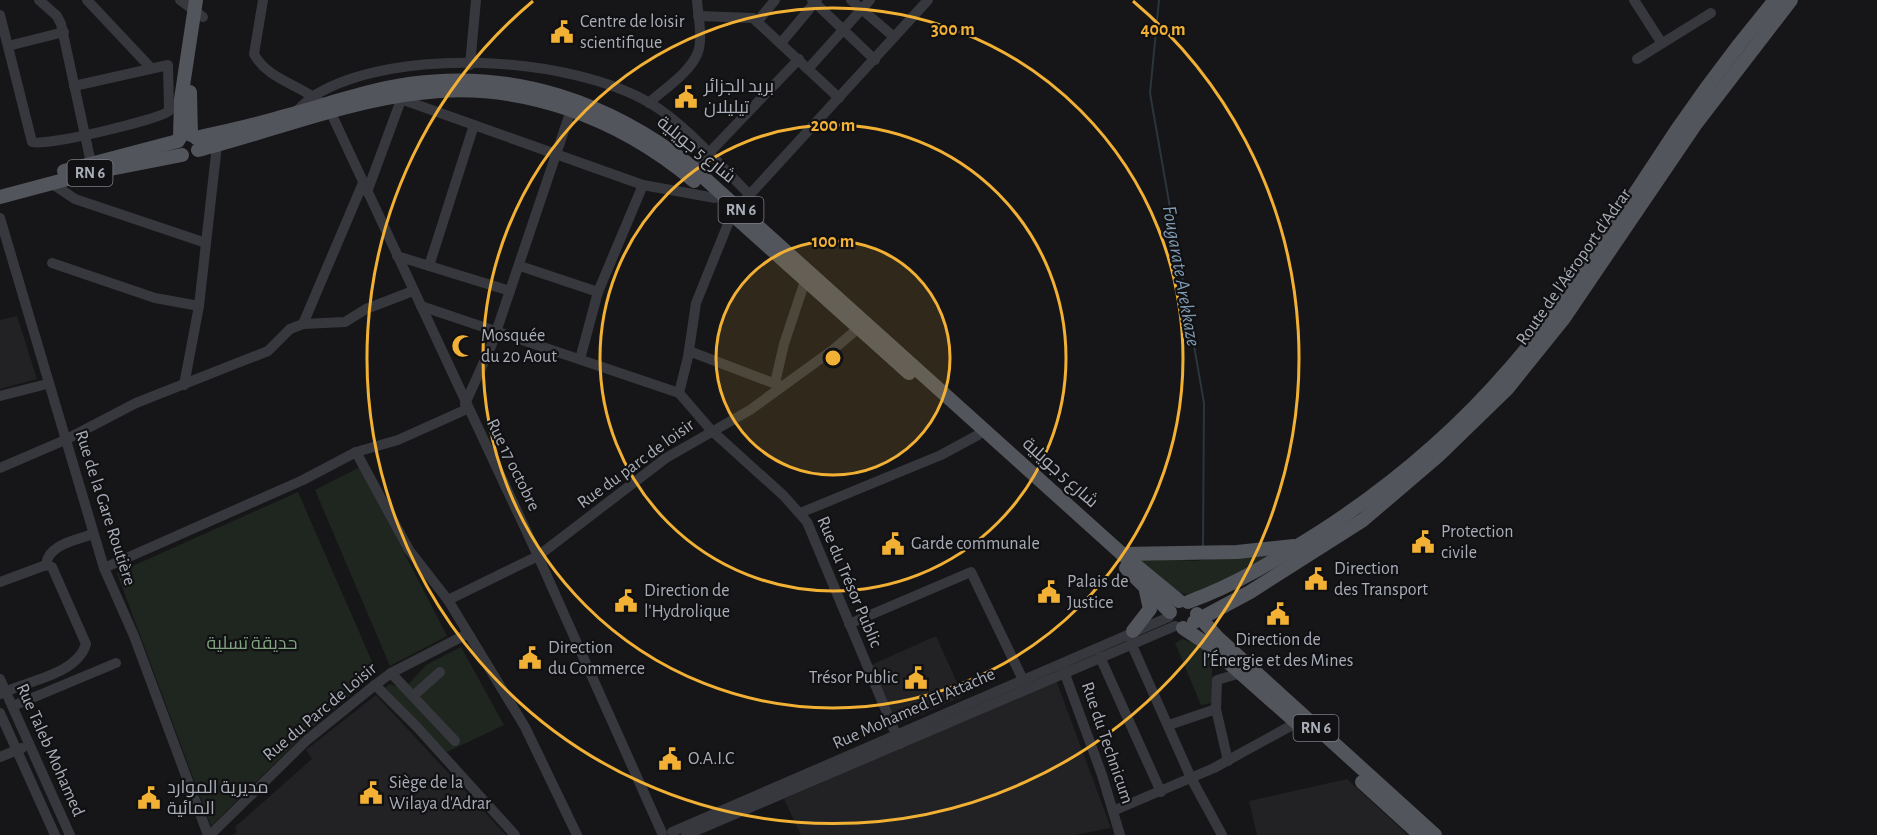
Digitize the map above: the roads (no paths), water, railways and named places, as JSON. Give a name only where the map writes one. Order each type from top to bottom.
[{"type":"main road","points":[[189,140],[191,85],[198,10],[205,0]]},
{"type":"main road","name":"Route de l'Aéroport d'Adrar","points":[[1340,527],[1432,447],[1513,365],[1584,271],[1662,152],[1724,64],[1775,0]]},
{"type":"main road","name":"Route de l'Aéroport d'Adrar","points":[[1184,620],[1223,607],[1340,527],[1388,500],[1507,389],[1564,318],[1695,125],[1791,0]]},
{"type":"main road","name":"شارع 5 جويلية","points":[[0,187],[91,163],[294,114],[323,104],[407,84],[452,80],[491,81],[524,86],[601,109],[640,129],[691,166],[735,211],[805,281],[862,325],[978,435],[1016,464],[1144,587],[1184,620],[1195,608],[1122,554],[1016,464],[862,325],[735,211],[632,135],[571,110],[508,93],[434,91],[398,99],[323,104],[217,145],[189,140]]},
{"type":"main road","name":"RN 6","points":[[0,197],[51,183],[182,155],[178,150],[189,140]]},
{"type":"main road","points":[[1122,554],[1302,552]]},
{"type":"main road","name":"Route de l'Aéroport d'Adrar","points":[[1184,602],[1238,582],[1302,552]]},
{"type":"main road","points":[[1132,637],[1150,609],[1144,587]]},
{"type":"main road","points":[[1184,602],[1184,620]]},
{"type":"main road","points":[[1218,638],[1213,621],[1223,607]]},
{"type":"main road","name":"RN 6","points":[[1184,620],[1218,638],[1435,835]]},
{"type":"main road","name":"RN 6","points":[[1184,620],[1419,835]]},
{"type":"street","points":[[39,0],[52,4],[64,32],[91,163]]},
{"type":"street","points":[[87,0],[150,67]]},
{"type":"street","points":[[180,0],[198,10]]},
{"type":"street","points":[[263,0],[253,49],[256,58],[274,74],[323,104],[347,81],[419,65],[523,65],[563,71],[616,87],[664,112],[750,195]]},
{"type":"street","points":[[470,64],[476,0]]},
{"type":"street","points":[[649,103],[692,63],[698,52],[697,0]]},
{"type":"street","points":[[757,22],[775,0]]},
{"type":"street","points":[[851,0],[894,37]]},
{"type":"street","points":[[808,69],[870,0]]},
{"type":"street","points":[[421,306],[679,393],[692,320],[702,283],[735,211],[928,0]]},
{"type":"street","points":[[1634,0],[1661,42]]},
{"type":"street","points":[[781,43],[814,1],[875,60]]},
{"type":"street","points":[[1637,59],[1711,12]]},
{"type":"street","points":[[0,15],[32,142],[41,144],[84,136],[169,111],[170,66],[150,67],[74,86]]},
{"type":"street","points":[[698,16],[749,17],[799,59],[839,98]]},
{"type":"street","points":[[8,46],[64,32]]},
{"type":"street","points":[[691,166],[708,154],[799,59]]},
{"type":"street","points":[[303,324],[365,188],[398,99],[643,185],[715,198]]},
{"type":"street","name":"Rue 17 octobre","points":[[323,104],[421,306],[668,834]]},
{"type":"street","points":[[104,568],[303,480],[356,452],[398,440],[466,406],[489,352],[520,266],[571,110]]},
{"type":"street","points":[[429,266],[474,125]]},
{"type":"street","points":[[184,385],[199,306],[217,145]]},
{"type":"street","points":[[51,183],[75,199],[206,243]]},
{"type":"street","points":[[580,359],[598,292],[643,185]]},
{"type":"street","name":"Rue de la Gare Routière","points":[[0,218],[47,384],[104,568],[134,636],[209,835]]},
{"type":"street","points":[[397,256],[510,291]]},
{"type":"street","points":[[52,263],[164,300],[199,306]]},
{"type":"street","points":[[520,266],[598,292]]},
{"type":"street","points":[[688,351],[779,385],[784,344],[805,281]]},
{"type":"street","points":[[0,468],[65,440],[136,403],[268,351],[290,329],[303,324],[345,322],[366,309],[413,291]]},
{"type":"street","name":"Rue du parc de loisir","points":[[448,600],[538,556],[666,458],[711,430],[750,410],[779,385],[862,325]]},
{"type":"street","points":[[0,396],[47,384]]},
{"type":"street","name":"Rue du Trésor Public","points":[[679,393],[711,430],[800,513],[812,531],[898,739]]},
{"type":"street","points":[[800,513],[941,455],[978,435]]},
{"type":"street","points":[[356,452],[408,550],[448,600],[466,634],[525,727],[578,835]]},
{"type":"street","points":[[46,565],[50,553],[55,548],[93,534]]},
{"type":"street","points":[[0,582],[46,565]]},
{"type":"street","points":[[3,693],[63,669],[84,653],[86,644],[56,571],[46,565]]},
{"type":"street","points":[[849,624],[971,572],[1025,685]]},
{"type":"street","name":"Rue Mohamed El Attache","points":[[668,834],[856,757],[1132,637],[1184,620]]},
{"type":"street","name":"Rue du Parc de Loisir","points":[[209,835],[307,740],[375,685],[392,673],[466,634]]},
{"type":"street","points":[[1132,637],[1191,778],[1222,835]]},
{"type":"street","name":"Rue Mohamed El Attache","points":[[1062,668],[1100,657],[1132,637]]},
{"type":"street","points":[[1100,657],[1161,792]]},
{"type":"street","points":[[13,706],[116,663]]},
{"type":"street","name":"Rue du Technicum","points":[[1062,668],[1113,811],[1119,835]]},
{"type":"street","points":[[413,696],[440,672]]},
{"type":"street","points":[[392,673],[455,741]]},
{"type":"street","points":[[1228,761],[1216,708],[1218,679],[1241,673]]},
{"type":"street","name":"Rue Taleb Mohamed","points":[[0,679],[3,693],[13,706],[31,744],[70,835]]},
{"type":"street","points":[[375,685],[417,727],[515,835]]},
{"type":"street","points":[[1169,724],[1216,708]]},
{"type":"street","name":"Rue Taleb Mohamed","points":[[0,713],[55,835]]},
{"type":"street","points":[[1113,811],[1228,761],[1296,723]]},
{"type":"street","points":[[0,757],[31,744]]},
{"type":"street","name":"Rue Mohamed El Attache","points":[[686,835],[856,757]]},
{"type":"waterway","name":"Fougarate Arekkaze","points":[[1159,0],[1150,93],[1204,403],[1203,547]]},
{"type":"place","name":"Centre de loisir scientifique","points":[[562,32]]},
{"type":"place","name":"بريد الجزائر تيليلان","points":[[686,97]]},
{"type":"place","name":"Mosquée du 20 Aout","points":[[463,346]]},
{"type":"place","name":"Protection civile","points":[[1423,542]]},
{"type":"place","name":"Garde communale","points":[[893,544]]},
{"type":"place","name":"Direction des Transport","points":[[1316,579]]},
{"type":"place","name":"Palais de Justice","points":[[1049,592]]},
{"type":"place","name":"Direction de l'Hydrolique","points":[[626,601]]},
{"type":"place","name":"Direction de l’Énergie et des Mines","points":[[1278,614]]},
{"type":"place","name":"Direction du Commerce","points":[[530,658]]},
{"type":"place","name":"Trésor Public","points":[[916,678]]},
{"type":"place","name":"O.A.I.C","points":[[670,759]]},
{"type":"place","name":"Siège de la Wilaya d'Adrar","points":[[371,793]]},
{"type":"place","name":"مديرية الموارد المائية","points":[[149,798]]},
{"type":"park label","name":"حديقة تسلية","points":[[252,644]]}]
